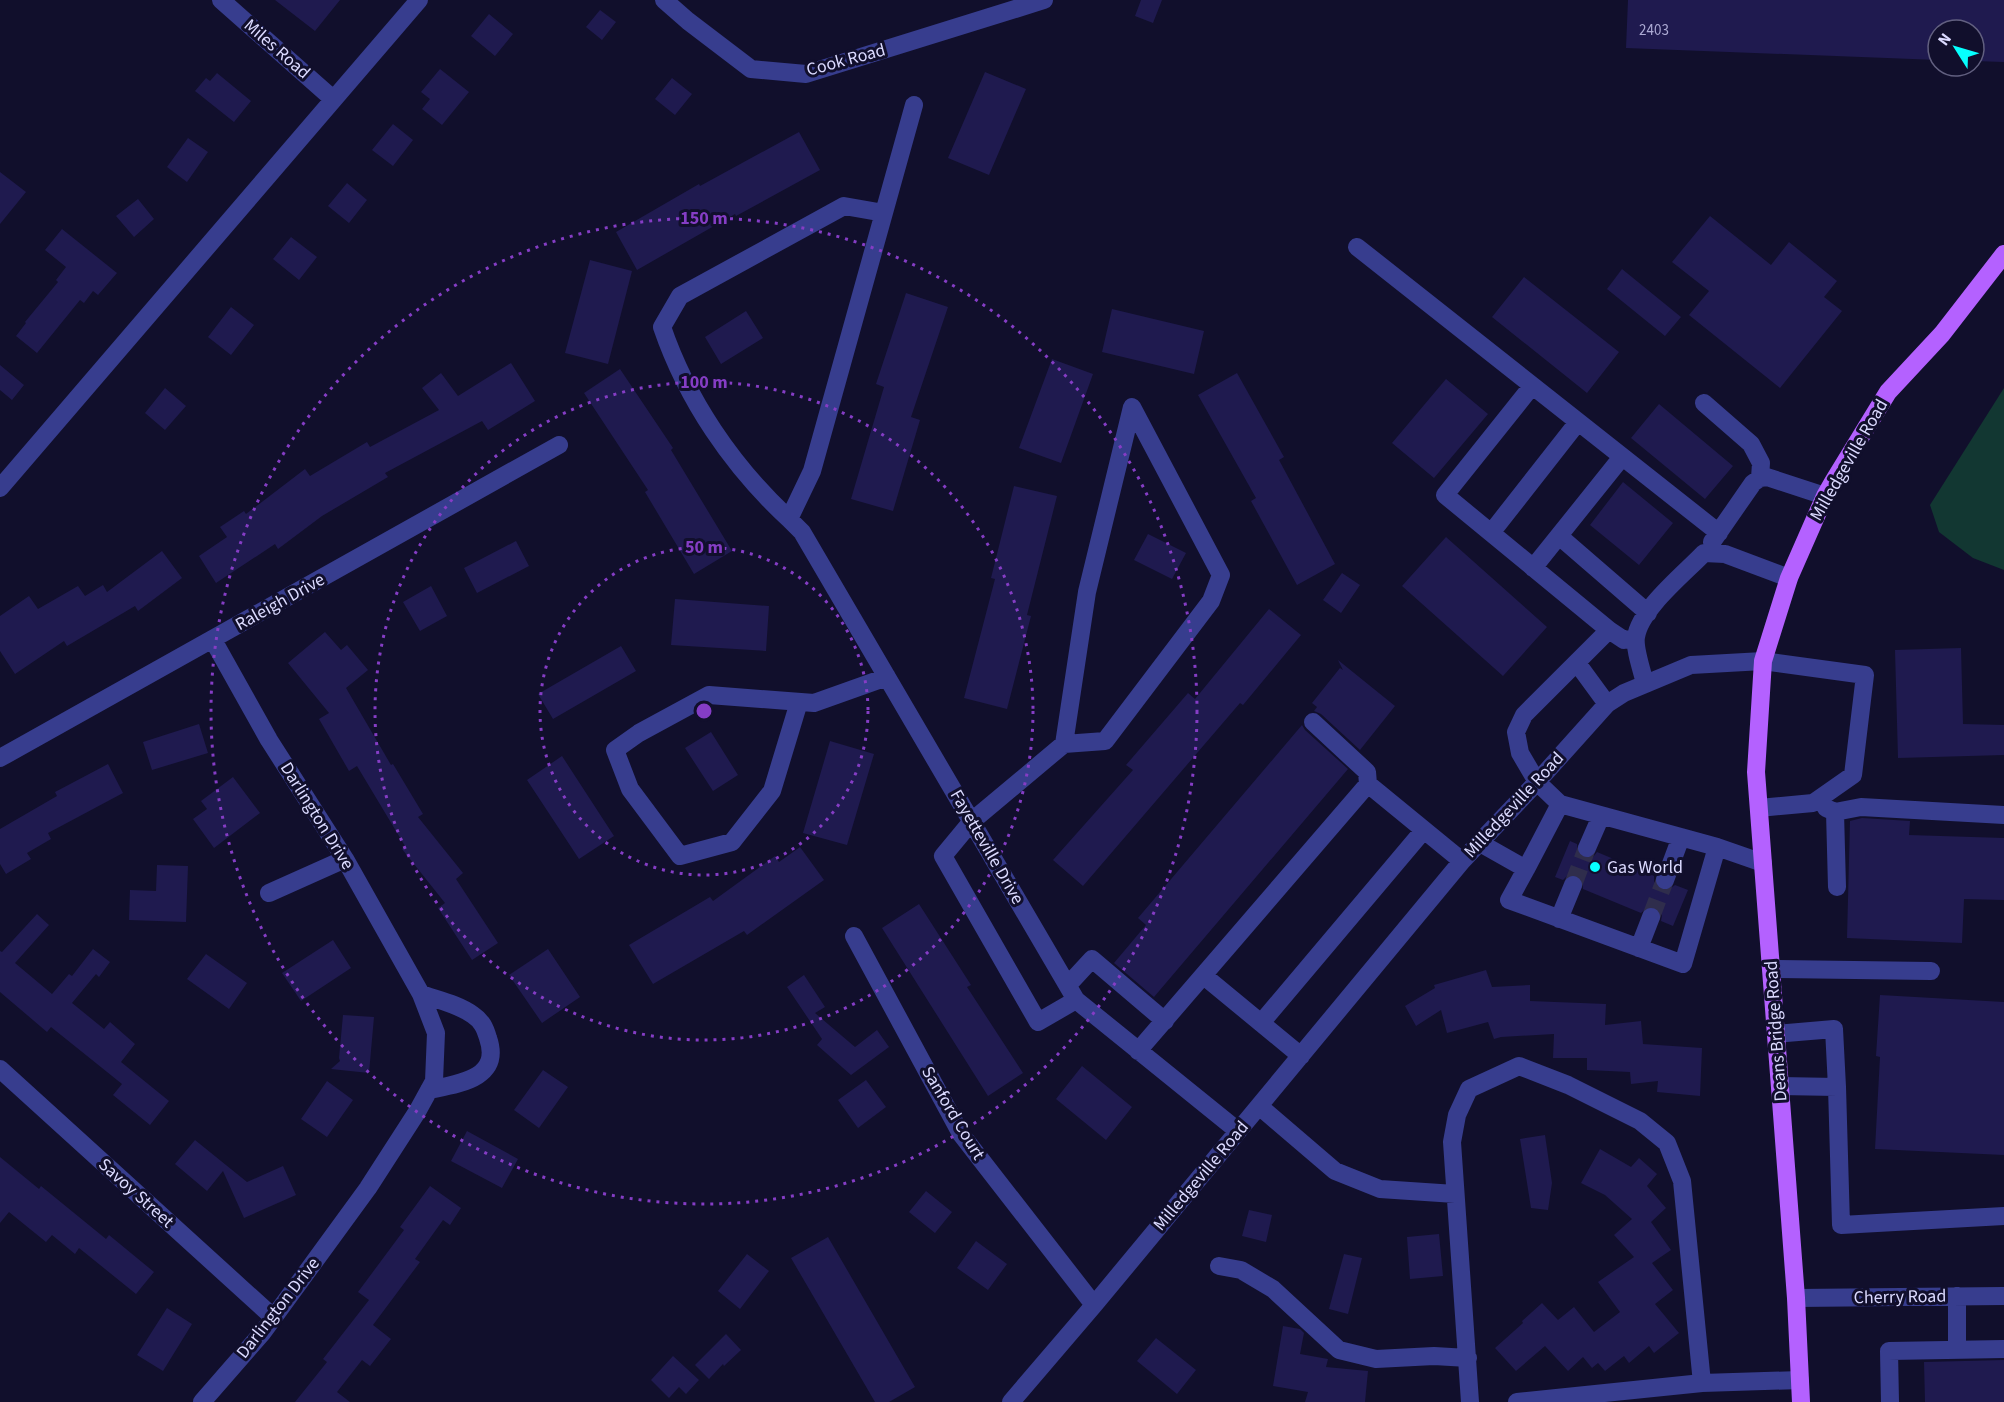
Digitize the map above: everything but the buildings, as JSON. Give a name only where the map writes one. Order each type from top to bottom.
[{"type":"main road","name":"Milledgeville Road","points":[[1763,661],[1789,578],[1825,496],[1888,392],[1942,334],[2004,254]]},
{"type":"main road","name":"Deans Bridge Road","points":[[1763,661],[1756,772],[1802,1402]]},
{"type":"street","name":"Miles Road","points":[[221,0],[333,99]]},
{"type":"street","points":[[0,489],[419,0]]},
{"type":"street","name":"Cook Road","points":[[664,0],[751,69],[806,74],[1044,0]]},
{"type":"street","points":[[789,519],[812,471],[914,105]]},
{"type":"street","name":"Fayetteville Drive","points":[[884,213],[844,206],[680,296],[662,327],[674,361],[705,420],[759,491],[802,532],[1072,993],[1138,1052],[1238,1131]]},
{"type":"street","points":[[1357,247],[1719,533]]},
{"type":"street","points":[[1532,386],[1445,495],[1609,630],[1624,640],[1635,638]]},
{"type":"street","points":[[1704,403],[1751,444],[1761,463],[1760,478]]},
{"type":"street","points":[[1064,744],[1087,592],[1132,407],[1221,574],[1211,601],[1105,741],[1064,744],[972,821],[943,856],[1038,1022],[1072,993],[1092,959],[1165,1021]]},
{"type":"street","points":[[1491,533],[1578,422]]},
{"type":"street","name":"Raleigh Drive","points":[[0,758],[559,445]]},
{"type":"street","points":[[1533,568],[1622,457]]},
{"type":"street","points":[[1645,683],[1635,638],[1641,621],[1704,554],[1753,483],[1760,478],[1767,477],[1825,496]]},
{"type":"street","points":[[1559,536],[1648,613]]},
{"type":"street","points":[[1704,554],[1725,554],[1789,578]]},
{"type":"street","points":[[1609,630],[1524,715],[1516,732],[1520,753],[1537,782],[1560,804],[1717,847],[1763,863]]},
{"type":"street","name":"Darlington Drive","points":[[202,1402],[273,1317],[368,1188],[417,1112],[434,1080],[436,1033],[421,994],[345,859],[269,740],[213,640]]},
{"type":"street","points":[[1763,661],[1865,675],[1852,775],[1813,803]]},
{"type":"street","name":"Milledgeville Road","points":[[1011,1402],[1462,861],[1607,704],[1645,683],[1691,665],[1763,661]]},
{"type":"street","points":[[1577,663],[1607,704]]},
{"type":"street","points":[[799,702],[772,791],[766,800],[732,842],[680,856],[630,789],[615,750],[639,733],[709,695],[814,703],[887,677]]},
{"type":"street","points":[[1313,722],[1367,772],[1368,784],[1462,861]]},
{"type":"street","points":[[1138,1052],[1368,784]]},
{"type":"street","points":[[1759,808],[1813,803],[1835,812],[1861,807],[2004,815]]},
{"type":"street","points":[[1560,804],[1509,900],[1683,964],[1717,847]]},
{"type":"street","points":[[1835,812],[1837,887]]},
{"type":"street","points":[[1587,848],[1601,816]]},
{"type":"street","points":[[1261,1023],[1423,831]]},
{"type":"street","points":[[1665,880],[1681,837]]},
{"type":"street","points":[[1479,843],[1526,869]]},
{"type":"street","points":[[269,892],[345,859]]},
{"type":"street","points":[[1559,919],[1573,885]]},
{"type":"street","points":[[1639,948],[1651,917]]},
{"type":"street","name":"Sanford Court","points":[[854,936],[961,1134],[1094,1305]]},
{"type":"street","points":[[1772,969],[1931,971]]},
{"type":"street","points":[[1204,976],[1301,1056]]},
{"type":"street","points":[[421,994],[455,1005],[473,1015],[483,1024],[490,1045],[489,1062],[480,1074],[467,1083],[429,1090]]},
{"type":"street","points":[[1776,1035],[1834,1029],[1841,1225],[2004,1216]]},
{"type":"street","points":[[1470,1402],[1452,1142],[1456,1115],[1469,1089],[1519,1066],[1568,1085],[1640,1121],[1667,1143],[1682,1181],[1702,1383]]},
{"type":"street","name":"Savoy Street","points":[[0,1070],[273,1317]]},
{"type":"street","points":[[1780,1086],[1837,1087]]},
{"type":"street","points":[[1259,1106],[1335,1171],[1380,1189],[1455,1194]]},
{"type":"street","points":[[1218,1266],[1241,1270],[1273,1289],[1339,1350],[1376,1359],[1434,1356],[1467,1358]]},
{"type":"street","points":[[1957,1350],[1958,1296]]},
{"type":"street","name":"Cherry Road","points":[[1796,1298],[2004,1296]]},
{"type":"street","points":[[1890,1402],[1889,1351],[2004,1349]]},
{"type":"street","points":[[1517,1402],[1702,1383],[1800,1380]]},
{"type":"green space","points":[[2004,388],[2004,570],[1973,558],[1939,532],[1930,505]]},
{"type":"tunnel","points":[[1573,885],[1587,848]]},
{"type":"tunnel","points":[[1651,917],[1665,880]]},
{"type":"place","name":"Gas World","points":[[1595,867]]}]
